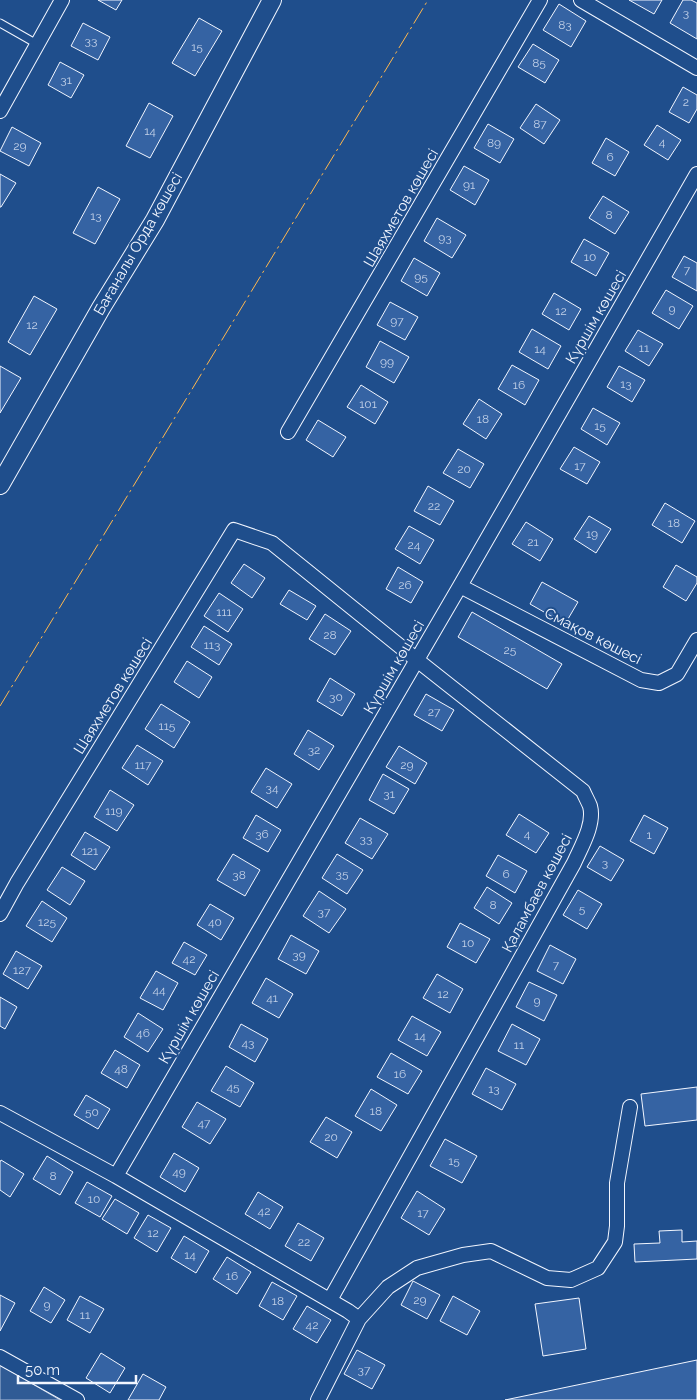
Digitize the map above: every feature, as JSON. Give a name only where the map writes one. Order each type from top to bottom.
[{"type":"street","points":[[0,111],[62,0]]},
{"type":"street","name":"Бағаналы Орда көшесі","points":[[0,485],[101,308],[155,220],[272,0]]},
{"type":"street","name":"Шаяхметов көшесі","points":[[288,432],[540,0]]},
{"type":"street","points":[[581,0],[697,68]]},
{"type":"street","name":"Күршім көшесі","points":[[116,1176],[460,586],[697,174]]},
{"type":"street","name":"Шаяхметов көшесі","points":[[0,914],[17,883],[234,530],[272,543]]},
{"type":"street","name":"Қаламбаев көшесі","points":[[272,543],[583,791],[590,807],[590,821],[585,839],[574,863],[330,1300]]},
{"type":"street","name":"Смақов көшесі","points":[[460,586],[641,680],[660,682],[676,674],[697,640]]},
{"type":"street","points":[[318,1400],[359,1318],[388,1287],[417,1268],[463,1255],[491,1251],[547,1278],[571,1280],[598,1268],[615,1242],[617,1183],[630,1107]]},
{"type":"street","points":[[0,1112],[116,1176],[359,1318]]},
{"type":"street","points":[[0,1357],[77,1400]]},
{"type":"lane","points":[[0,23],[37,44]]},
{"type":"shaded area","points":[[0,1365],[60,1400],[0,1400]]},
{"type":"building","points":[[98,0],[122,0],[116,10]]},
{"type":"building","points":[[629,0],[662,0],[654,14]]},
{"type":"building","points":[[683,0],[691,0],[697,3],[697,39],[670,23]]},
{"type":"building","points":[[559,4],[586,21],[571,47],[543,30]]},
{"type":"building","points":[[199,18],[222,31],[195,76],[172,63]]},
{"type":"building","points":[[83,23],[110,37],[98,60],[71,46]]},
{"type":"building","points":[[533,44],[559,60],[545,83],[518,67]]},
{"type":"building","points":[[60,62],[84,75],[71,98],[48,85]]},
{"type":"building","points":[[683,87],[697,95],[697,109],[689,123],[669,112]]},
{"type":"building","points":[[149,103],[173,116],[150,158],[126,146]]},
{"type":"building","points":[[536,104],[560,120],[544,144],[520,128]]},
{"type":"building","points":[[488,124],[514,139],[500,163],[474,148]]},
{"type":"building","points":[[657,125],[681,140],[668,160],[644,145]]},
{"type":"building","points":[[12,127],[41,143],[29,166],[0,151]]},
{"type":"building","points":[[606,138],[629,152],[615,176],[592,163]]},
{"type":"building","points":[[464,166],[489,180],[475,205],[450,190]]},
{"type":"building","points":[[0,174],[16,183],[1,207],[0,207]]},
{"type":"building","points":[[98,187],[120,199],[95,244],[73,233]]},
{"type":"building","points":[[603,196],[629,212],[615,234],[589,218]]},
{"type":"building","points":[[437,218],[466,235],[452,258],[424,241]]},
{"type":"building","points":[[584,239],[609,253],[596,276],[571,262]]},
{"type":"building","points":[[684,256],[697,263],[697,291],[672,277]]},
{"type":"building","points":[[414,258],[440,273],[427,296],[401,281]]},
{"type":"building","points":[[666,290],[693,306],[679,329],[652,313]]},
{"type":"building","points":[[554,293],[581,309],[569,330],[542,314]]},
{"type":"building","points":[[34,296],[57,309],[30,355],[8,342]]},
{"type":"building","points":[[390,302],[418,317],[405,340],[377,325]]},
{"type":"building","points":[[532,329],[561,346],[548,369],[519,352]]},
{"type":"building","points":[[638,330],[663,344],[649,366],[625,351]]},
{"type":"building","points":[[380,341],[409,357],[394,383],[366,367]]},
{"type":"building","points":[[512,365],[539,380],[525,405],[498,389]]},
{"type":"building","points":[[0,366],[21,378],[0,413]]},
{"type":"building","points":[[619,366],[645,380],[632,402],[607,387]]},
{"type":"building","points":[[361,385],[388,402],[375,424],[347,407]]},
{"type":"building","points":[[479,399],[502,414],[486,439],[463,424]]},
{"type":"building","points":[[593,408],[620,423],[607,445],[581,429]]},
{"type":"building","points":[[318,420],[346,437],[333,457],[306,440]]},
{"type":"building","points":[[574,447],[600,462],[587,484],[560,469]]},
{"type":"building","points":[[458,449],[484,464],[470,488],[443,473]]},
{"type":"building","points":[[428,486],[454,501],[440,525],[414,511]]},
{"type":"building","points":[[665,503],[695,521],[682,543],[652,525]]},
{"type":"building","points":[[589,516],[611,529],[596,553],[574,539]]},
{"type":"building","points":[[526,522],[553,539],[540,561],[512,544]]},
{"type":"building","points":[[409,526],[434,540],[420,564],[395,549]]},
{"type":"building","points":[[244,564],[265,578],[252,598],[231,583]]},
{"type":"building","points":[[676,565],[697,577],[697,583],[686,601],[663,587]]},
{"type":"building","points":[[398,567],[423,582],[411,603],[386,589]]},
{"type":"building","points":[[542,582],[578,602],[565,624],[530,604]]},
{"type":"building","points":[[289,590],[316,606],[307,620],[280,604]]},
{"type":"building","points":[[219,593],[243,609],[228,632],[204,616]]},
{"type":"building","points":[[472,612],[562,664],[547,689],[458,637]]},
{"type":"building","points":[[325,614],[351,631],[335,655],[309,639]]},
{"type":"building","points":[[204,626],[232,644],[219,665],[191,647]]},
{"type":"building","points":[[187,661],[212,677],[199,698],[174,682]]},
{"type":"building","points":[[330,678],[355,694],[342,716],[317,701]]},
{"type":"building","points":[[426,694],[454,710],[442,731],[414,715]]},
{"type":"building","points":[[161,704],[190,722],[174,748],[145,729]]},
{"type":"building","points":[[308,730],[334,746],[319,770],[294,754]]},
{"type":"building","points":[[137,745],[163,761],[148,785],[122,768]]},
{"type":"building","points":[[399,746],[427,763],[415,784],[386,767]]},
{"type":"building","points":[[266,768],[292,784],[277,808],[251,792]]},
{"type":"building","points":[[383,774],[409,789],[394,814],[369,800]]},
{"type":"building","points":[[110,790],[134,805],[117,831],[94,817]]},
{"type":"building","points":[[519,814],[549,833],[536,853],[506,835]]},
{"type":"building","points":[[256,815],[281,830],[268,852],[243,838]]},
{"type":"building","points":[[644,815],[668,828],[654,854],[630,841]]},
{"type":"building","points":[[360,818],[388,834],[372,859],[345,843]]},
{"type":"building","points":[[85,832],[110,847],[95,870],[71,855]]},
{"type":"building","points":[[600,846],[624,860],[611,881],[587,867]]},
{"type":"building","points":[[233,854],[260,870],[245,896],[217,880]]},
{"type":"building","points":[[337,854],[363,870],[347,894],[322,878]]},
{"type":"building","points":[[498,855],[527,871],[515,893],[486,876]]},
{"type":"building","points":[[62,867],[85,881],[70,905],[47,890]]},
{"type":"building","points":[[487,887],[512,903],[499,924],[474,908]]},
{"type":"building","points":[[578,890],[602,904],[587,929],[563,915]]},
{"type":"building","points":[[319,891],[346,909],[329,933],[303,916]]},
{"type":"building","points":[[42,901],[67,918],[52,942],[26,926]]},
{"type":"building","points":[[210,904],[234,918],[221,940],[197,925]]},
{"type":"building","points":[[460,923],[490,939],[476,963],[447,947]]},
{"type":"building","points":[[291,935],[319,951],[306,974],[278,959]]},
{"type":"building","points":[[184,942],[207,955],[195,975],[172,963]]},
{"type":"building","points":[[550,945],[576,959],[563,984],[537,971]]},
{"type":"building","points":[[16,951],[42,966],[28,989],[3,974]]},
{"type":"building","points":[[156,971],[178,983],[163,1010],[140,998]]},
{"type":"building","points":[[437,974],[463,989],[450,1013],[423,998]]},
{"type":"building","points":[[266,978],[293,994],[279,1018],[252,1003]]},
{"type":"building","points":[[529,982],[557,995],[544,1021],[516,1007]]},
{"type":"building","points":[[0,997],[17,1007],[5,1029],[0,1026]]},
{"type":"building","points":[[138,1013],[163,1029],[148,1052],[124,1037]]},
{"type":"building","points":[[412,1016],[441,1032],[427,1056],[398,1040]]},
{"type":"building","points":[[241,1024],[268,1039],[255,1062],[229,1047]]},
{"type":"building","points":[[512,1024],[540,1039],[526,1065],[498,1051]]},
{"type":"building","points":[[115,1050],[140,1065],[127,1088],[101,1073]]},
{"type":"building","points":[[391,1053],[422,1071],[408,1094],[377,1077]]},
{"type":"building","points":[[226,1066],[254,1083],[240,1107],[211,1091]]},
{"type":"building","points":[[486,1068],[516,1084],[502,1110],[472,1094]]},
{"type":"building","points":[[697,1087],[697,1120],[645,1126],[641,1094]]},
{"type":"building","points":[[371,1089],[397,1105],[381,1131],[355,1116]]},
{"type":"building","points":[[86,1095],[110,1109],[98,1129],[74,1115]]},
{"type":"building","points":[[197,1102],[226,1119],[210,1144],[182,1127]]},
{"type":"building","points":[[326,1117],[352,1132],[337,1158],[310,1142]]},
{"type":"building","points":[[445,1139],[477,1156],[462,1183],[430,1166]]},
{"type":"building","points":[[174,1153],[199,1168],[185,1192],[160,1177]]},
{"type":"building","points":[[47,1156],[73,1172],[60,1195],[33,1179]]},
{"type":"building","points":[[1,1160],[24,1174],[10,1197],[0,1190]]},
{"type":"building","points":[[87,1182],[112,1196],[100,1217],[75,1203]]},
{"type":"building","points":[[417,1191],[445,1209],[429,1235],[401,1218]]},
{"type":"building","points":[[258,1192],[283,1207],[270,1229],[245,1214]]},
{"type":"building","points":[[115,1199],[139,1213],[127,1234],[102,1219]]},
{"type":"building","points":[[148,1215],[171,1228],[157,1252],[134,1238]]},
{"type":"building","points":[[298,1223],[324,1238],[311,1261],[285,1246]]},
{"type":"building","points":[[682,1230],[682,1242],[697,1241],[697,1259],[635,1262],[634,1244],[660,1243],[659,1231]]},
{"type":"building","points":[[184,1236],[209,1251],[196,1273],[171,1258]]},
{"type":"building","points":[[227,1257],[251,1272],[237,1294],[213,1279]]},
{"type":"building","points":[[413,1281],[440,1295],[427,1319],[401,1305]]},
{"type":"building","points":[[272,1282],[297,1296],[283,1320],[259,1306]]},
{"type":"building","points":[[44,1287],[65,1300],[51,1323],[30,1311]]},
{"type":"building","points":[[0,1295],[15,1303],[0,1331]]},
{"type":"building","points":[[80,1296],[104,1309],[90,1333],[67,1320]]},
{"type":"building","points":[[453,1296],[480,1311],[467,1335],[440,1321]]},
{"type":"building","points":[[579,1298],[586,1349],[543,1356],[535,1304]]},
{"type":"building","points":[[307,1306],[331,1320],[317,1343],[293,1329]]},
{"type":"building","points":[[357,1350],[385,1365],[372,1389],[344,1374]]},
{"type":"building","points":[[101,1353],[125,1368],[110,1393],[86,1378]]},
{"type":"building","points":[[697,1360],[697,1400],[505,1400]]},
{"type":"building","points":[[143,1374],[166,1387],[159,1400],[128,1400]]},
{"type":"power","points":[[0,706],[428,0]]}]
